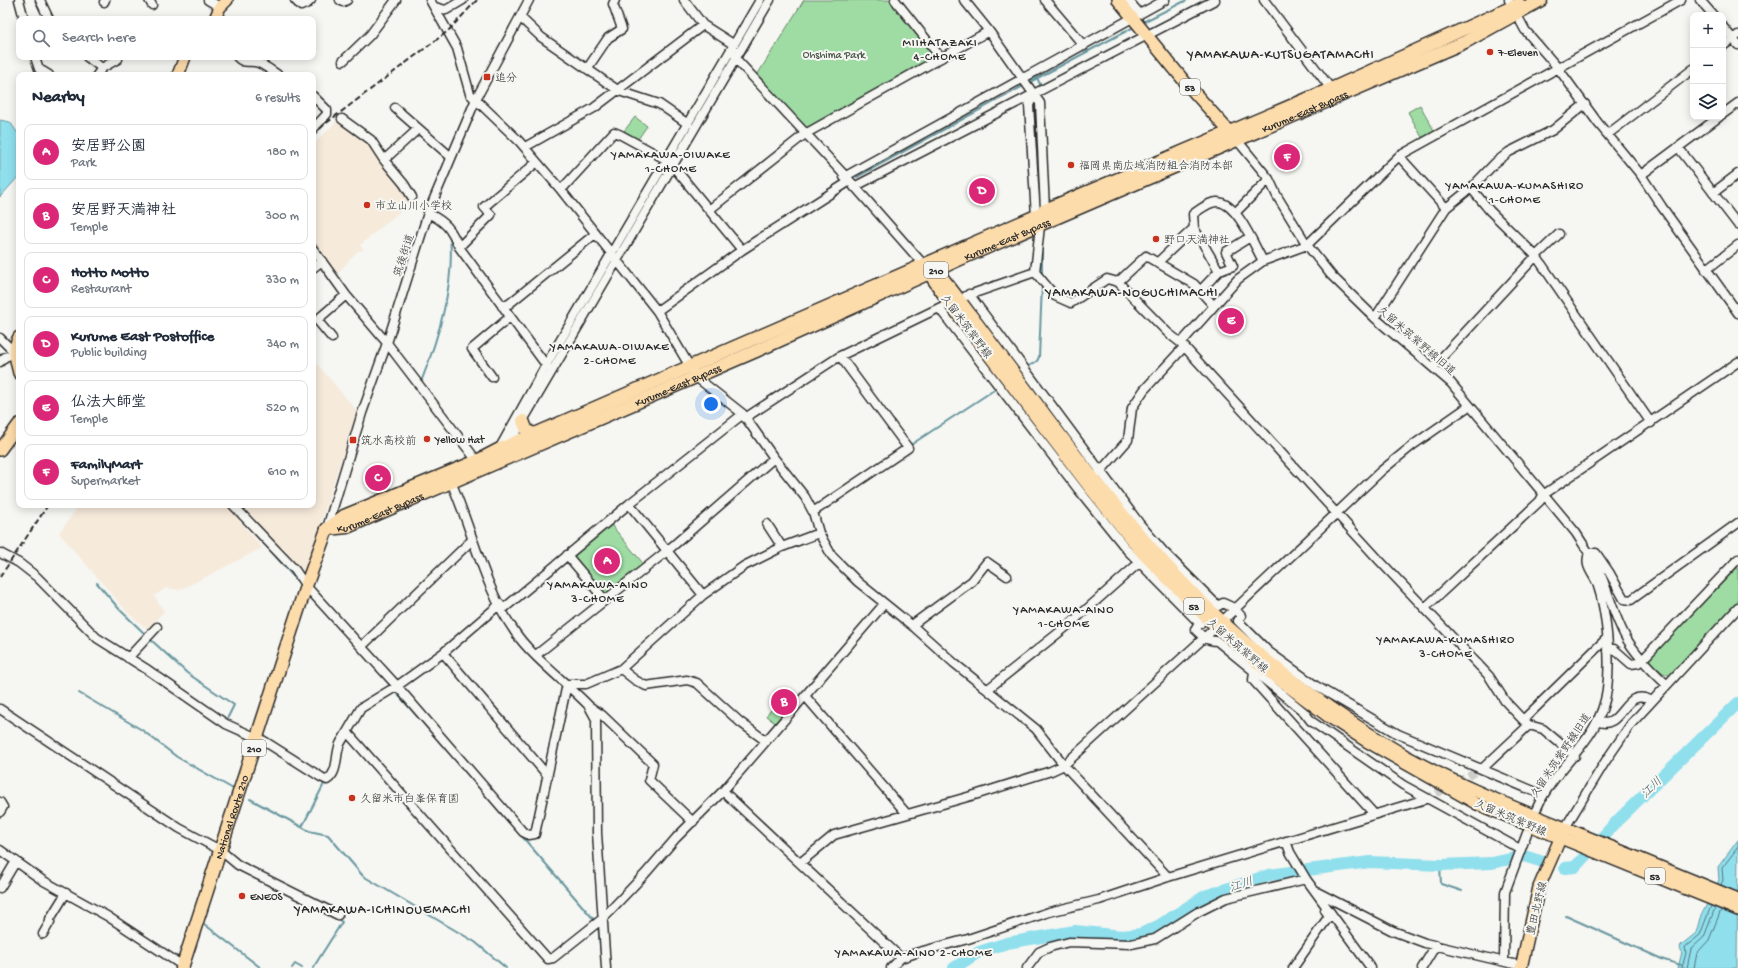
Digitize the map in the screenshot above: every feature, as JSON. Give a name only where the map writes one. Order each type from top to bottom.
[{"type":"highway","name":"Kurume-East Bypass","points":[[327,529],[344,516],[449,477],[502,455],[929,269],[1040,217],[1233,136],[1465,42],[1525,0]]},
{"type":"highway","name":"Kurume-East Bypass","points":[[1040,217],[1233,136],[1331,89],[1513,7],[1541,0]]},
{"type":"highway","name":"Kurume-East Bypass","points":[[449,477],[477,461],[502,455],[537,435],[693,372]]},
{"type":"highway","points":[[523,421],[527,431],[537,435]]},
{"type":"highway","name":"National Route 210","points":[[182,967],[306,586],[327,529]]},
{"type":"main road","name":"53","points":[[1118,0],[1136,16],[1146,34],[1185,82],[1233,136]]},
{"type":"main road","points":[[217,16],[223,4]]},
{"type":"main road","points":[[179,72],[184,60]]},
{"type":"main road","name":"久留米筑紫野線","points":[[929,269],[1090,480],[1142,553],[1289,687],[1329,717],[1366,741],[1477,804],[1563,833],[1738,910]]},
{"type":"main road","points":[[16,342],[14,353],[16,361]]},
{"type":"main road","points":[[0,450],[16,428]]},
{"type":"main road","name":"豊田北野線","points":[[1521,967],[1539,887],[1563,833]]},
{"type":"main road","name":"久留米筑紫野線","points":[[1574,838],[1738,899]]},
{"type":"street","points":[[19,0],[23,16]]},
{"type":"street","points":[[40,0],[48,16]]},
{"type":"street","points":[[208,0],[223,4]]},
{"type":"street","points":[[295,0],[301,6],[311,0]]},
{"type":"street","points":[[340,0],[343,2],[346,0]]},
{"type":"street","points":[[343,61],[370,35],[396,0]]},
{"type":"street","points":[[432,3],[446,10],[463,0]]},
{"type":"street","name":"筑後街道","points":[[327,529],[362,413],[387,343],[428,213],[476,99],[529,0]]},
{"type":"street","points":[[587,69],[608,38],[622,29],[614,11],[613,4],[615,0]]},
{"type":"street","points":[[684,0],[703,25],[733,44],[736,59],[929,269]]},
{"type":"street","points":[[670,162],[688,124],[733,44],[760,0]]},
{"type":"street","points":[[502,455],[549,368],[614,257],[670,162],[736,59],[770,0]]},
{"type":"street","points":[[895,0],[941,58]]},
{"type":"street","points":[[964,0],[990,31],[1034,94]]},
{"type":"street","points":[[1045,0],[1084,46]]},
{"type":"street","points":[[1128,0],[1136,16]]},
{"type":"street","points":[[656,312],[742,250],[849,182],[1023,77],[1084,46],[1165,0]]},
{"type":"street","points":[[849,182],[1034,94],[1146,34],[1216,0]]},
{"type":"street","points":[[1264,0],[1331,89]]},
{"type":"street","points":[[1090,480],[1128,440],[1132,408],[1144,390],[1183,345],[1213,305],[1238,279],[1263,261],[1307,244],[1399,156],[1681,0]]},
{"type":"street","points":[[1700,0],[1710,12]]},
{"type":"street","points":[[432,3],[457,48],[470,94],[524,147],[561,190],[656,312],[693,372],[744,416],[774,458],[805,497],[813,512],[819,533],[832,556],[858,582],[912,625],[954,663],[1036,729],[1064,765],[1168,877]]},
{"type":"street","points":[[1513,7],[1525,30],[1558,68],[1641,176],[1706,270],[1738,313]]},
{"type":"street","points":[[520,16],[541,37],[619,91],[659,104],[688,124]]},
{"type":"street","points":[[524,147],[594,108],[619,91],[703,25]]},
{"type":"street","points":[[1726,30],[1736,39],[1726,44]]},
{"type":"street","points":[[709,210],[804,134],[990,31]]},
{"type":"street","points":[[36,60],[39,69],[43,72]]},
{"type":"street","points":[[91,60],[102,68]]},
{"type":"street","points":[[99,72],[102,68],[116,60]]},
{"type":"street","points":[[239,60],[248,63],[255,62],[273,72]]},
{"type":"street","points":[[1608,134],[1690,71]]},
{"type":"street","points":[[1034,94],[1029,105],[1040,217],[1035,272],[1055,296],[1071,303],[1107,279],[1118,282],[1168,333],[1183,345],[1379,560],[1426,607],[1489,676],[1505,701],[1526,723],[1543,729],[1576,756]]},
{"type":"street","points":[[316,99],[327,110],[327,114],[316,126]]},
{"type":"street","points":[[1726,112],[1738,103]]},
{"type":"street","points":[[1375,318],[1446,208],[1471,188],[1495,163],[1509,152],[1553,130],[1585,104]]},
{"type":"street","points":[[395,108],[451,157]]},
{"type":"street","points":[[342,119],[371,140],[412,197]]},
{"type":"street","points":[[1641,176],[1715,120]]},
{"type":"street","points":[[384,160],[418,129]]},
{"type":"street","points":[[561,190],[614,132],[636,142],[670,162],[742,250]]},
{"type":"street","name":"久留米筑紫野線旧道","points":[[1233,136],[1269,179],[1277,196],[1307,244],[1331,275],[1375,318],[1434,366],[1451,383],[1576,533],[1600,573],[1617,620],[1625,637],[1637,654],[1667,685]]},
{"type":"street","points":[[1678,147],[1738,225]]},
{"type":"street","points":[[1399,156],[1446,208]]},
{"type":"street","points":[[459,247],[491,215],[484,207],[537,162]]},
{"type":"street","points":[[1712,193],[1738,174]]},
{"type":"street","points":[[1236,212],[1269,179]]},
{"type":"street","points":[[1471,188],[1490,211],[1536,256],[1651,423]]},
{"type":"street","points":[[1219,272],[1194,228],[1193,214],[1212,202],[1219,202],[1236,212],[1263,261]]},
{"type":"street","points":[[428,213],[444,222],[449,228],[459,247],[549,368]]},
{"type":"street","points":[[1157,263],[1194,228]]},
{"type":"street","points":[[502,306],[509,304],[543,274],[595,234]]},
{"type":"street","points":[[1434,366],[1536,256],[1559,234]]},
{"type":"street","points":[[1200,291],[1219,272],[1233,266],[1226,252],[1250,237]]},
{"type":"street","points":[[1706,270],[1738,245]]},
{"type":"street","points":[[316,253],[346,295],[387,343],[477,461]]},
{"type":"street","points":[[1118,282],[1146,256],[1194,284],[1213,305]]},
{"type":"street","points":[[316,266],[322,261]]},
{"type":"street","points":[[0,553],[19,563],[37,577],[97,638],[226,724],[257,738],[327,780],[331,777],[338,761],[340,744],[361,708],[397,686],[443,653],[629,504],[744,416],[840,356],[954,301],[1035,272]]},
{"type":"street","points":[[332,338],[317,320],[346,295]]},
{"type":"street","points":[[954,301],[1090,480],[1128,551],[1200,624],[1194,628],[1209,641],[1217,641],[1304,712],[1311,721],[1391,777],[1518,854]]},
{"type":"street","points":[[492,377],[472,349],[510,317]]},
{"type":"street","points":[[0,338],[14,353],[5,357],[0,362]]},
{"type":"street","points":[[813,512],[908,448],[840,356]]},
{"type":"street","points":[[1426,607],[1540,501],[1543,495],[1651,423],[1738,362]]},
{"type":"street","points":[[502,455],[523,421],[549,368]]},
{"type":"street","points":[[800,863],[834,835],[978,794],[1064,765],[1219,624],[1234,608],[1381,471],[1413,445],[1469,406]]},
{"type":"street","points":[[536,655],[667,550],[774,458]]},
{"type":"street","points":[[449,477],[472,540],[501,607],[516,633],[536,655],[588,706],[596,719],[597,833],[602,888],[602,918],[606,968]]},
{"type":"street","points":[[1090,480],[1139,523],[1164,552],[1218,606],[1223,602],[1234,608],[1241,616],[1238,621],[1269,652],[1316,686],[1398,734],[1543,796]]},
{"type":"street","points":[[629,504],[703,595]]},
{"type":"street","points":[[236,508],[295,570],[306,586],[397,686],[523,832],[529,835],[535,834],[567,684]]},
{"type":"street","points":[[1589,553],[1596,553],[1609,572],[1624,599],[1631,600],[1738,523]]},
{"type":"street","points":[[767,524],[782,547]]},
{"type":"street","points":[[567,684],[586,684],[621,669],[703,595],[744,566],[782,547],[819,533]]},
{"type":"street","points":[[361,647],[472,540]]},
{"type":"street","name":"久留米筑紫野線旧道","points":[[1537,808],[1543,796],[1576,756],[1603,708],[1607,688],[1607,638],[1605,617],[1597,583],[1587,566],[1589,553]]},
{"type":"street","points":[[567,555],[605,600]]},
{"type":"street","points":[[1646,656],[1738,559]]},
{"type":"street","points":[[912,625],[972,581],[987,562],[1007,576]]},
{"type":"street","points":[[988,689],[1071,623],[1140,562]]},
{"type":"street","points":[[347,732],[548,958],[553,958],[602,918],[723,791],[884,604]]},
{"type":"street","points":[[1563,833],[1605,762],[1631,724],[1738,608]]},
{"type":"street","points":[[128,658],[157,627]]},
{"type":"street","points":[[1482,769],[1607,638]]},
{"type":"street","points":[[1607,649],[1614,649],[1631,664],[1638,663]]},
{"type":"street","points":[[443,653],[548,776]]},
{"type":"street","points":[[621,669],[635,680],[646,686],[687,680],[697,683],[740,722],[766,741]]},
{"type":"street","points":[[1254,672],[1253,680],[1374,814]]},
{"type":"street","points":[[805,696],[907,814]]},
{"type":"street","points":[[1597,721],[1604,724],[1609,723],[1630,700],[1638,697],[1645,697],[1652,701]]},
{"type":"street","points":[[588,706],[602,715],[653,764],[650,780],[693,822]]},
{"type":"street","points":[[0,709],[180,828],[220,850],[238,865],[338,915]]},
{"type":"street","points":[[723,791],[901,958]]},
{"type":"street","points":[[890,968],[901,958],[968,939],[1049,912],[1099,900],[1168,877],[1426,799]]},
{"type":"street","points":[[0,802],[3,806],[0,812]]},
{"type":"street","points":[[1504,960],[1505,892],[1527,833]]},
{"type":"street","points":[[1286,841],[1290,852],[1306,879],[1371,968]]},
{"type":"street","points":[[0,850],[42,880],[106,916],[182,967]]},
{"type":"street","points":[[0,888],[16,861]]},
{"type":"street","points":[[1027,968],[1039,952],[1050,947],[1069,942],[1131,944],[1155,938],[1198,912],[1226,898],[1306,879]]},
{"type":"street","points":[[1316,892],[1394,931],[1425,943],[1504,960],[1521,967]]},
{"type":"street","points":[[1293,968],[1329,916],[1316,892]]},
{"type":"street","points":[[43,934],[50,922],[50,919],[66,893]]},
{"type":"street","points":[[1422,968],[1436,945]]},
{"type":"shaded area","points":[[339,119],[371,140],[414,200],[360,245],[364,250],[358,251],[338,273],[316,246],[316,142]]},
{"type":"shaded area","points":[[316,363],[357,411],[304,574],[242,508],[316,508]]},
{"type":"shaded area","points":[[77,508],[229,508],[262,548],[180,590],[166,588],[154,596],[164,611],[148,629],[129,614],[59,533]]},
{"type":"green space","name":"Ohshima Park","points":[[804,0],[894,0],[941,58],[805,134],[754,80]]},
{"type":"green space","points":[[1420,105],[1436,134],[1424,141],[1408,112]]},
{"type":"green space","points":[[635,117],[647,126],[636,142],[621,135]]},
{"type":"green space","points":[[608,521],[646,567],[605,600],[567,555]]},
{"type":"green space","points":[[1738,567],[1738,603],[1704,637],[1671,676],[1663,673],[1648,660]]},
{"type":"green space","points":[[777,703],[790,713],[779,726],[766,716]]},
{"type":"water","points":[[0,120],[10,122],[16,131],[16,179],[0,197]]},
{"type":"water","points":[[1738,840],[1737,968],[1678,968],[1682,952],[1680,948],[1681,945],[1696,933],[1700,918],[1719,880],[1718,867]]},
{"type":"waterway","points":[[1141,23],[1187,0]]},
{"type":"waterway","points":[[1028,83],[1134,27]]},
{"type":"waterway","points":[[1037,78],[1040,88]]},
{"type":"waterway","points":[[857,177],[1025,85]]},
{"type":"waterway","points":[[421,382],[439,329],[448,292],[451,255],[450,237]]},
{"type":"waterway","points":[[1042,243],[1042,276]]},
{"type":"waterway","points":[[1029,366],[1037,361],[1039,357],[1042,285]]},
{"type":"waterway","points":[[909,446],[994,390]]},
{"type":"waterway","points":[[263,542],[299,583]]},
{"type":"waterway","points":[[97,583],[120,610],[146,635]]},
{"type":"waterway","points":[[149,638],[187,673],[234,705],[227,719]]},
{"type":"waterway","points":[[378,671],[391,686]]},
{"type":"waterway","points":[[394,690],[479,787]]},
{"type":"waterway","points":[[79,693],[142,730],[177,757],[235,790]]},
{"type":"waterway","name":"江川","points":[[1565,868],[1575,867],[1619,819],[1738,703]]},
{"type":"waterway","points":[[302,827],[325,782]]},
{"type":"waterway","points":[[250,799],[309,831],[328,835],[363,876],[475,942],[506,968]]},
{"type":"waterway","points":[[520,834],[596,922]]},
{"type":"waterway","name":"江川","points":[[954,968],[979,952],[1007,943],[1075,931],[1122,936],[1141,934],[1158,926],[1205,896],[1269,875],[1370,862],[1440,865],[1492,863],[1524,856],[1543,862]]},
{"type":"waterway","points":[[1440,865],[1441,884],[1462,891]]},
{"type":"waterway","points":[[1566,916],[1664,960],[1681,965]]},
{"type":"waterway","points":[[313,968],[342,922],[336,918]]},
{"type":"waterway","points":[[204,924],[261,968]]},
{"type":"waterway","points":[[598,925],[602,965]]},
{"type":"waterway","points":[[292,968],[295,964],[302,968]]},
{"type":"tunnel","points":[[1426,799],[1482,769]]},
{"type":"railway","points":[[316,132],[448,31],[477,0]]},
{"type":"railway","points":[[0,577],[46,508]]},
{"type":"place","name":"7-Eleven","points":[[1490,52]]},
{"type":"place","name":"追分","points":[[487,77]]},
{"type":"place","name":"FamilyMart","points":[[1287,157]]},
{"type":"place","name":"福岡県南広域消防組合消防本部","points":[[1071,165]]},
{"type":"place","name":"Kurume East Postoffice","points":[[982,191]]},
{"type":"place","name":"市立山川小学校","points":[[367,205]]},
{"type":"place","name":"野口天満神社","points":[[1156,239]]},
{"type":"place","name":"仏法大師堂","points":[[1231,321]]},
{"type":"place","name":"Yellow Hat","points":[[427,439]]},
{"type":"place","name":"筑水高校前","points":[[353,440]]},
{"type":"place","name":"Hotto Motto","points":[[378,478]]},
{"type":"place","name":"安居野公園","points":[[607,561]]},
{"type":"place","name":"安居野天満神社","points":[[784,702]]},
{"type":"place","name":"久留米市白峯保育園","points":[[352,798]]},
{"type":"place","name":"ENEOS","points":[[242,896]]},
{"type":"district","name":"MIIHATAZAKI 4-CHOME","points":[[940,49]]},
{"type":"district","name":"YAMAKAWA-KUTSUGATAMACHI","points":[[1281,53]]},
{"type":"district","name":"YAMAKAWA-OIWAKE 1-CHOME","points":[[671,161]]},
{"type":"district","name":"YAMAKAWA-KUMASHIRO 1-CHOME","points":[[1515,192]]},
{"type":"district","name":"YAMAKAWA-NOGUCHIMACHI","points":[[1132,291]]},
{"type":"district","name":"YAMAKAWA-OIWAKE 2-CHOME","points":[[610,353]]},
{"type":"district","name":"YAMAKAWA-AINO 3-CHOME","points":[[598,591]]},
{"type":"district","name":"YAMAKAWA-AINO 1-CHOME","points":[[1064,616]]},
{"type":"district","name":"YAMAKAWA-KUMASHIRO 3-CHOME","points":[[1446,646]]},
{"type":"district","name":"YAMAKAWA-ICHINOUEMACHI","points":[[383,908]]},
{"type":"district","name":"YAMAKAWA-AINO 2-CHOME","points":[[914,952]]}]
